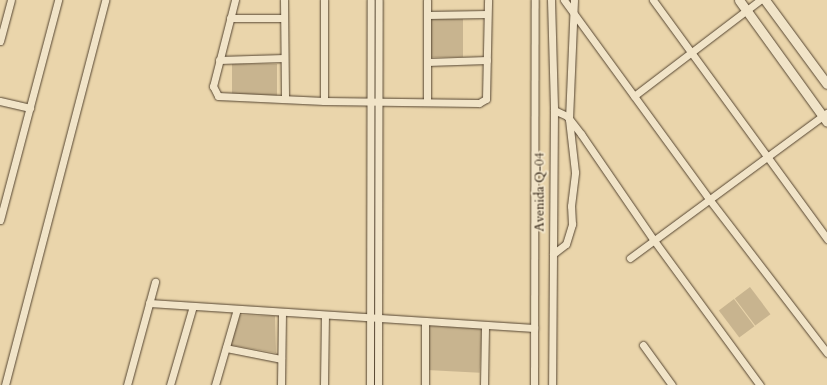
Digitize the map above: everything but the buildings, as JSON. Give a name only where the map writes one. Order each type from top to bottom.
[{"type":"street","points":[[0,41],[11,0]]},
{"type":"street","points":[[0,220],[58,0]]},
{"type":"street","points":[[4,385],[105,0]]},
{"type":"street","points":[[235,0],[212,86],[218,96],[324,102],[485,101],[488,0]]},
{"type":"street","points":[[284,0],[285,99]]},
{"type":"street","points":[[324,0],[324,102]]},
{"type":"street","points":[[370,0],[367,146],[367,277],[370,385]]},
{"type":"street","points":[[378,385],[379,0]]},
{"type":"street","points":[[426,102],[427,0]]},
{"type":"street","points":[[534,385],[535,0]]},
{"type":"street","name":"Avenida Q-04","points":[[551,0],[554,110],[552,385]]},
{"type":"street","points":[[564,0],[709,199],[827,353]]},
{"type":"street","points":[[552,254],[566,244],[572,224],[571,206],[575,172],[569,119],[570,66],[575,15],[574,0]]},
{"type":"street","points":[[653,0],[827,239]]},
{"type":"street","points":[[630,258],[653,239],[767,157],[826,117],[739,0]]},
{"type":"street","points":[[634,96],[760,0]]},
{"type":"street","points":[[765,0],[827,84]]},
{"type":"street","points":[[427,15],[487,14]]},
{"type":"street","points":[[230,18],[284,18]]},
{"type":"street","points":[[219,60],[284,58]]},
{"type":"street","points":[[427,62],[487,60]]},
{"type":"street","points":[[0,101],[30,108]]},
{"type":"street","points":[[554,110],[569,119],[653,239],[760,385]]},
{"type":"street","points":[[367,146],[379,146]]},
{"type":"street","points":[[367,277],[378,277]]},
{"type":"street","points":[[127,385],[155,282]]},
{"type":"street","points":[[149,303],[534,328]]},
{"type":"street","points":[[170,385],[193,306]]},
{"type":"street","points":[[215,385],[237,309]]},
{"type":"street","points":[[281,385],[282,312]]},
{"type":"street","points":[[324,385],[325,315]]},
{"type":"street","points":[[425,321],[425,385]]},
{"type":"street","points":[[484,385],[485,325]]},
{"type":"street","points":[[643,345],[672,385]]},
{"type":"street","points":[[226,348],[281,359]]},
{"type":"street","points":[[7,376],[11,385]]},
{"type":"shaded area","points":[[430,19],[463,19],[463,57],[430,57]]},
{"type":"shaded area","points":[[232,64],[277,64],[277,97],[232,97]]},
{"type":"shaded area","points":[[750,287],[770,314],[755,326],[735,298]]},
{"type":"shaded area","points":[[734,299],[754,326],[739,338],[719,310]]},
{"type":"shaded area","points":[[240,315],[275,316],[276,353],[231,345]]},
{"type":"shaded area","points":[[429,326],[482,329],[480,373],[427,370]]}]
